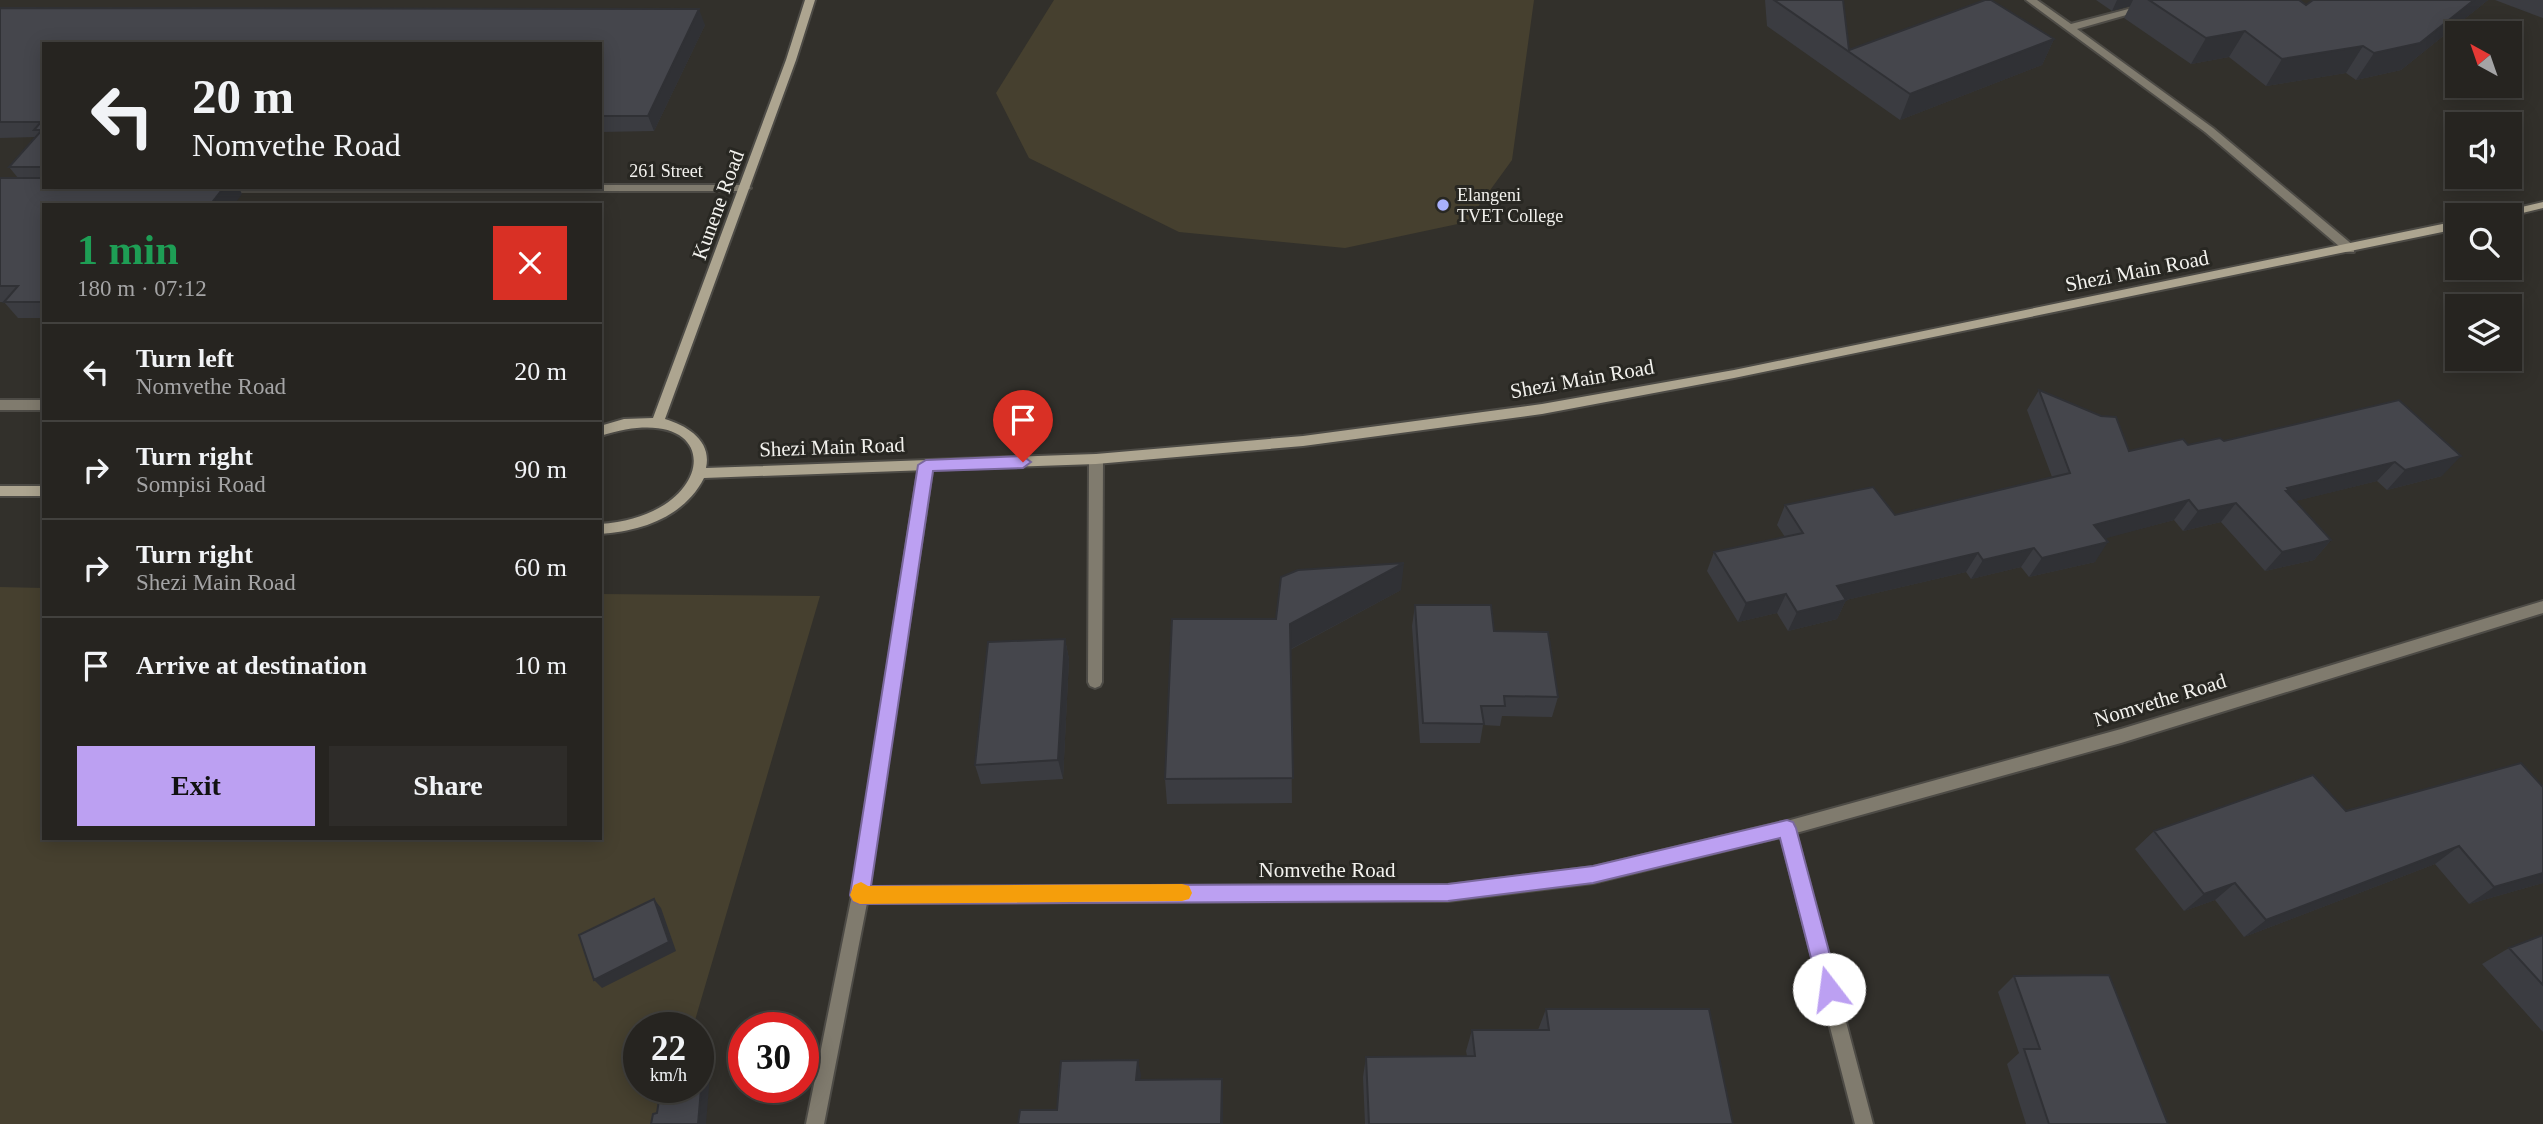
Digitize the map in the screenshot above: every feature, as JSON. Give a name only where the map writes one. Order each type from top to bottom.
[{"type":"street","name":"Kunene Road","points":[[658,422],[745,188],[810,0]]},
{"type":"street","points":[[2031,0],[2209,130],[2350,249]]},
{"type":"street","points":[[2067,28],[2174,0]]},
{"type":"street","name":"261 Street","points":[[602,188],[745,188]]},
{"type":"street","points":[[2522,210],[2543,205]]},
{"type":"street","name":"Shezi Main Road","points":[[700,473],[1096,459],[1303,441],[1542,409],[1734,374],[2445,228]]},
{"type":"street","points":[[0,405],[42,405]]},
{"type":"street","points":[[602,430],[633,422],[658,422],[679,428],[694,439],[702,455],[700,473],[688,492],[670,509],[645,522],[618,529],[602,529]]},
{"type":"street","points":[[1095,682],[1096,459]]},
{"type":"street","points":[[815,1124],[860,895],[926,465]]},
{"type":"street","points":[[0,491],[42,491]]},
{"type":"street","name":"Nomvethe Road","points":[[860,895],[1448,893],[1593,875],[1787,828],[2121,736],[2543,607]]},
{"type":"street","points":[[1787,828],[1864,1124]]},
{"type":"shaded area","points":[[1054,0],[1534,0],[1512,160],[1467,222],[1345,248],[1179,232],[1029,158],[996,93]]},
{"type":"shaded area","points":[[0,587],[42,588],[42,840],[602,840],[602,594],[820,596],[697,1012],[623,1012],[623,1103],[671,1103],[665,1124],[0,1124]]},
{"type":"building","points":[[1774,0],[1843,0],[1849,50],[1985,0],[1991,0],[2054,39],[1910,94]]},
{"type":"building","points":[[2149,0],[2299,0],[2306,5],[2313,0],[2474,0],[2420,43],[2374,53],[2363,46],[2282,59],[2245,31],[2206,38]]},
{"type":"building","points":[[0,8],[699,9],[648,116],[602,116],[602,42],[42,42],[42,130],[34,130],[41,122],[0,122]]},
{"type":"building","points":[[42,130],[42,167],[9,167]]},
{"type":"building","points":[[0,178],[42,178],[42,189],[222,189],[212,203],[42,203],[42,302],[4,302],[18,286],[0,286]]},
{"type":"building","points":[[2039,390],[2101,416],[2116,417],[2129,451],[2183,439],[2188,445],[2220,438],[2224,441],[2399,400],[2461,456],[2405,470],[2395,462],[2287,488],[2289,491],[2286,491],[2331,540],[2282,552],[2236,503],[2198,511],[2189,500],[2094,525],[2108,542],[2042,558],[2034,548],[1983,560],[1978,553],[1837,586],[1846,600],[1797,612],[1786,594],[1746,603],[1714,552],[1803,533],[1785,505],[1873,487],[1895,515],[2070,473]]},
{"type":"building","points":[[1404,563],[1290,624],[1293,778],[1165,779],[1172,619],[1276,619],[1281,577],[1298,570]]},
{"type":"building","points":[[1415,605],[1491,605],[1494,631],[1548,632],[1558,697],[1504,696],[1505,706],[1481,706],[1484,724],[1423,723]]},
{"type":"building","points":[[1065,639],[1058,760],[975,765],[988,642]]},
{"type":"building","points":[[2521,763],[2543,787],[2543,873],[2494,887],[2459,846],[2266,920],[2235,883],[2204,894],[2154,831],[2313,775],[2346,811]]},
{"type":"building","points":[[654,899],[669,942],[594,980],[579,935]]},
{"type":"building","points":[[2543,935],[2543,985],[2509,948]]},
{"type":"building","points":[[2109,975],[2168,1124],[2049,1124],[2024,1049],[2040,1049],[2014,976]]},
{"type":"building","points":[[1546,1009],[1709,1009],[1733,1124],[1369,1124],[1366,1057],[1475,1056],[1472,1030],[1549,1030]]},
{"type":"building","points":[[1138,1060],[1136,1080],[1222,1079],[1221,1124],[1018,1124],[1020,1110],[1057,1110],[1061,1061]]},
{"type":"building","points":[[659,1103],[700,1103],[698,1124],[651,1124],[653,1114],[657,1113]]},
{"type":"slow traffic","points":[[861,891],[860,895],[1182,893]]},
{"type":"place","name":"Elangeni TVET College","points":[[1443,205]]},
{"type":"route","points":[[1023,462],[926,465],[860,895],[1448,893],[1593,875],[1787,828],[1829,989]]}]
